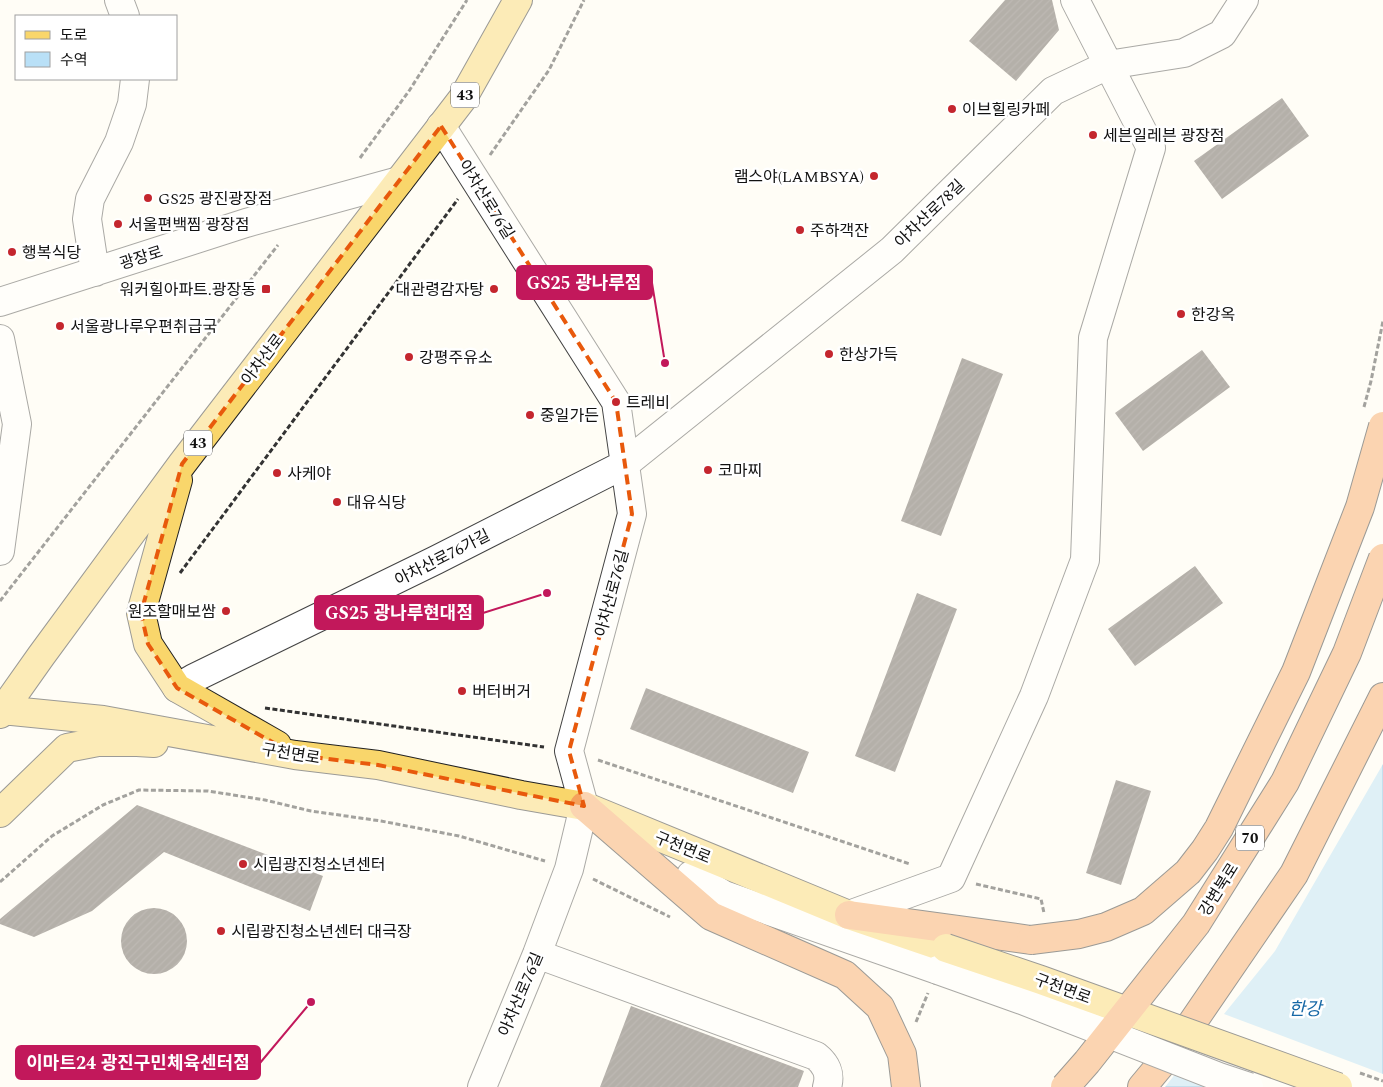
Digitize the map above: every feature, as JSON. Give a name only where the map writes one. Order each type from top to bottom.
[{"type":"highway","points":[[849,915],[1031,940],[1078,934],[1106,927],[1143,911],[1188,872],[1219,828],[1296,672],[1360,507],[1383,426]]},
{"type":"highway","name":"강변북로","points":[[1065,1087],[1196,924],[1285,782],[1347,653],[1383,558]]},
{"type":"highway","points":[[1142,1087],[1177,1045],[1294,874],[1383,697]]},
{"type":"highway","points":[[584,806],[710,916],[845,975],[880,1007],[902,1054],[906,1087]]},
{"type":"main road","name":"아차산로","points":[[1,712],[182,464],[463,98],[518,0]]},
{"type":"main road","points":[[182,464],[141,613],[148,644],[177,688],[295,755]]},
{"type":"main road","name":"구천면로","points":[[1,712],[103,720],[295,755],[378,765],[521,795],[584,806],[849,915],[942,959],[1041,980],[1338,1087]]},
{"type":"main road","points":[[0,813],[66,748],[98,742],[137,742],[295,755]]},
{"type":"street","points":[[119,0],[125,15]]},
{"type":"street","points":[[849,915],[951,878],[1034,696],[1085,560],[1093,338],[1150,148],[1075,0]]},
{"type":"street","name":"아차산로78길","points":[[625,464],[892,250],[1054,91],[1108,65],[1184,53],[1222,34],[1244,0]]},
{"type":"street","points":[[95,272],[87,219],[90,199],[119,142],[132,104],[135,80]]},
{"type":"street","name":"아차산로76길","points":[[441,126],[616,402],[632,514],[569,751],[584,806],[569,869],[537,954],[482,1087]]},
{"type":"street","name":"광장로","points":[[0,302],[246,223],[399,181]]},
{"type":"street","points":[[0,339],[17,424],[0,551]]},
{"type":"street","name":"아차산로76가길","points":[[177,688],[625,464]]},
{"type":"street","points":[[691,875],[724,896],[942,959],[1022,1000],[1219,1077],[1250,1087]]},
{"type":"street","points":[[537,954],[816,1056],[823,1062],[828,1072],[827,1087]]},
{"type":"path","points":[[360,158],[408,91],[467,0]]},
{"type":"path","points":[[178,580],[181,572],[474,178],[549,70],[584,0]]},
{"type":"path","points":[[0,601],[278,245]]},
{"type":"path","points":[[258,707],[569,751],[913,865]]},
{"type":"path","points":[[0,882],[52,836],[103,805],[138,790],[208,791],[266,800],[311,811],[381,821],[459,836],[569,869],[672,917]]},
{"type":"path","points":[[951,878],[1041,899],[1044,914]]},
{"type":"path","points":[[918,1029],[916,1020],[942,959]]},
{"type":"highlighted area","points":[[441,126],[616,402],[632,514],[569,751],[584,806],[378,765],[295,755],[177,688],[148,644],[141,613],[182,464]]},
{"type":"water","name":"한강","points":[[1383,466],[1383,1087],[1148,1087],[1267,920]]},
{"type":"pier","points":[[1383,464],[1383,764],[1275,951],[1224,1014],[1383,1074],[1383,1087],[1213,1087],[1176,1073],[1165,1087],[1146,1087],[1265,919],[1279,868],[1333,620]]},
{"type":"building","points":[[1005,0],[1052,0],[1059,30],[1016,81],[969,41]]},
{"type":"building","points":[[1282,98],[1309,136],[1222,199],[1194,161]]},
{"type":"building","points":[[1202,350],[1230,387],[1143,451],[1115,413]]},
{"type":"building","points":[[962,358],[1003,374],[941,536],[901,521]]},
{"type":"building","points":[[1195,566],[1223,603],[1135,666],[1108,629]]},
{"type":"building","points":[[917,593],[957,609],[895,772],[855,756]]},
{"type":"building","points":[[646,688],[809,752],[793,793],[630,729]]},
{"type":"building","points":[[1116,780],[1151,791],[1121,885],[1086,873]]},
{"type":"building","name":"시립광진청소년센터","points":[[137,805],[323,876],[310,911],[164,852],[92,911],[34,937],[0,924],[0,919]]},
{"type":"building","points":[[147,908],[161,908],[173,913],[182,922],[187,934],[185,954],[178,965],[161,974],[147,974],[135,969],[126,960],[121,948],[121,934],[126,922],[135,913]]},
{"type":"building","points":[[631,1006],[804,1071],[798,1087],[600,1087]]},
{"type":"place","name":"이브힐링카페","points":[[952,109]]},
{"type":"place","name":"세븐일레븐 광장점","points":[[1093,135]]},
{"type":"place","name":"램스야(LAMBSYA)","points":[[874,176]]},
{"type":"place","name":"GS25 광진광장점","points":[[148,198]]},
{"type":"place","name":"서울편백찜 광장점","points":[[118,224]]},
{"type":"place","name":"주하객잔","points":[[800,230]]},
{"type":"place","name":"행복식당","points":[[12,252]]},
{"type":"place","name":"워커힐아파트.광장동","points":[[266,289]]},
{"type":"place","name":"대관령감자탕","points":[[494,289]]},
{"type":"place","name":"한강옥","points":[[1181,314]]},
{"type":"place","name":"서울광나루우편취급국","points":[[60,326]]},
{"type":"place","name":"한상가득","points":[[829,354]]},
{"type":"place","name":"강평주유소","points":[[409,357]]},
{"type":"place","name":"GS25 광나루점","points":[[665,363]]},
{"type":"place","name":"트레비","points":[[616,402]]},
{"type":"place","name":"중일가든","points":[[530,415]]},
{"type":"place","name":"코마찌","points":[[708,470]]},
{"type":"place","name":"사케야","points":[[277,473]]},
{"type":"place","name":"대유식당","points":[[337,502]]},
{"type":"place","name":"GS25 광나루현대점","points":[[547,593]]},
{"type":"place","name":"원조할매보쌈","points":[[226,611]]},
{"type":"place","name":"버터버거","points":[[462,691]]},
{"type":"place","name":"시립광진청소년센터","points":[[243,864]]},
{"type":"place","name":"시립광진청소년센터 대극장","points":[[221,931]]},
{"type":"place","name":"이마트24 광진구민체육센터점","points":[[311,1002]]}]
